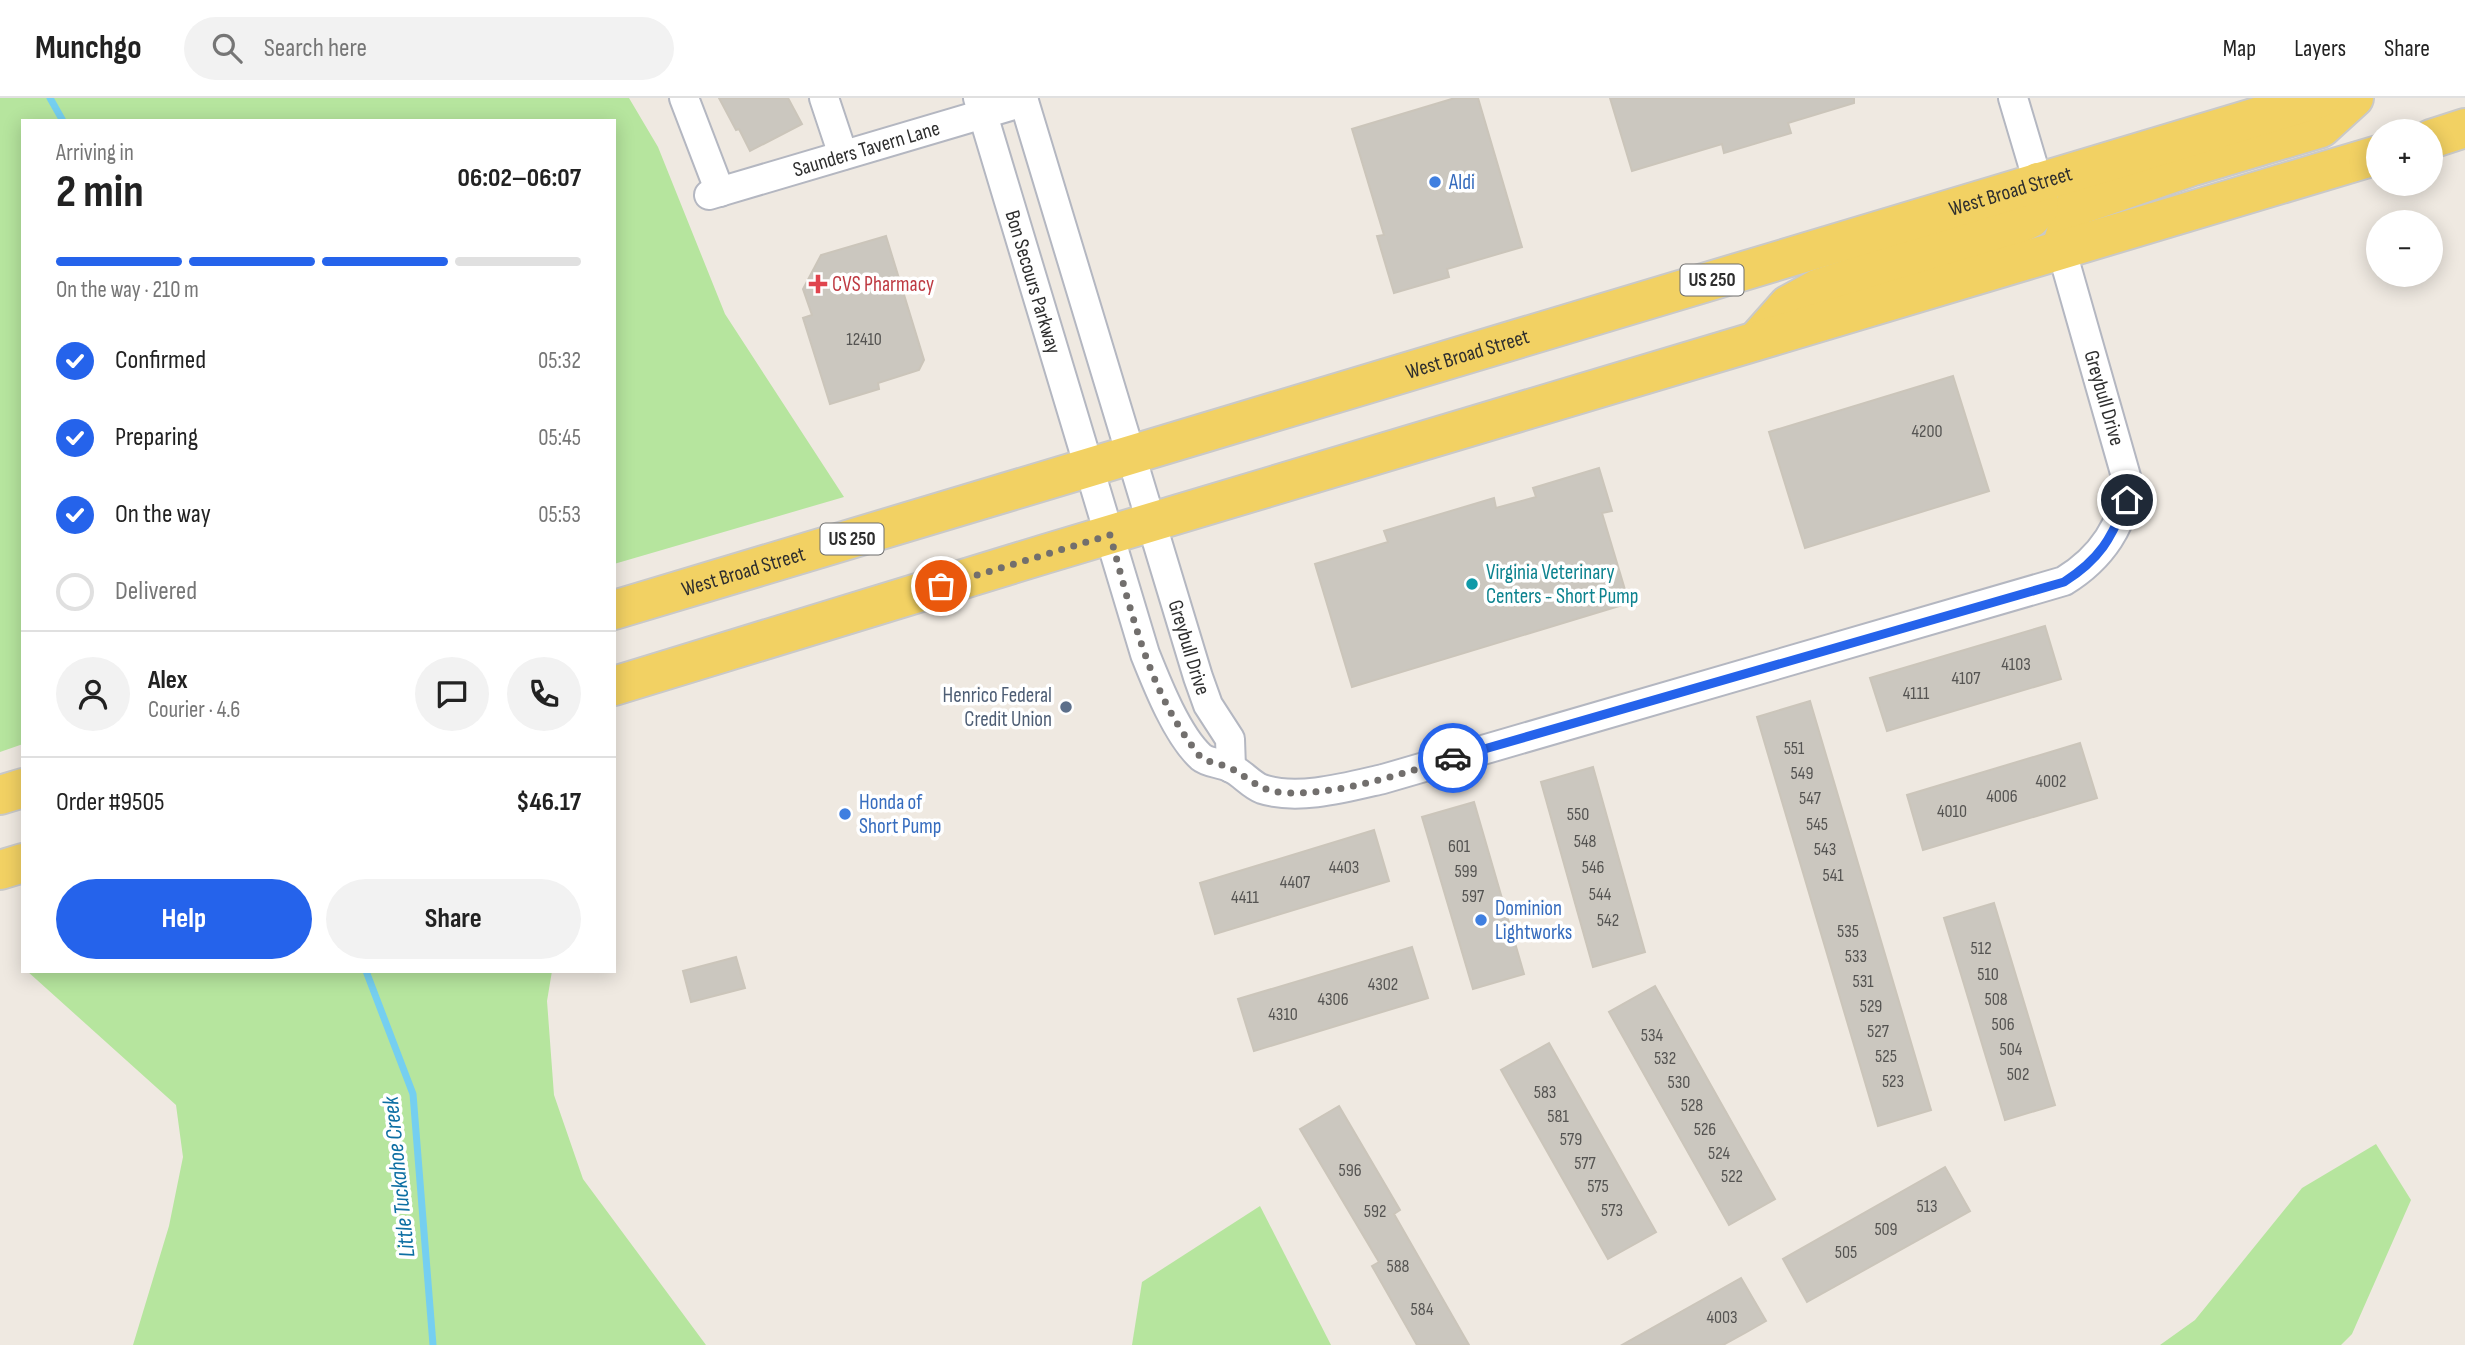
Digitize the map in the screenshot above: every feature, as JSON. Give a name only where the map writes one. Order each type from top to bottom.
[{"type":"main road","name":"West Broad Street","points":[[616,609],[2320,98]]},
{"type":"main road","points":[[2061,248],[2074,207],[2193,166],[2321,128],[2354,98]]},
{"type":"main road","points":[[2443,135],[2465,128]]},
{"type":"main road","points":[[616,685],[2061,248],[2366,159]]},
{"type":"main road","points":[[1756,341],[1788,305],[1819,288],[2017,225],[2031,218],[2039,208],[2038,182]]},
{"type":"main road","points":[[0,795],[21,789]]},
{"type":"main road","points":[[0,870],[21,864]]},
{"type":"street","name":"Saunders Tavern Lane","points":[[684,98],[715,194],[843,155],[980,106],[1024,100]]},
{"type":"street","points":[[824,98],[843,155]]},
{"type":"street","points":[[2013,98],[2038,182]]},
{"type":"street","points":[[1024,100],[1131,454]]},
{"type":"street","name":"Bon Secours Parkway","points":[[980,106],[1110,535]]},
{"type":"street","name":"Greybull Drive","points":[[1110,535],[1145,654],[1160,693],[1179,727],[1202,758],[1231,768],[1261,789],[1289,793],[1331,791],[1383,779],[2064,582],[2086,568],[2101,551],[2127,500],[2127,480],[2061,248]]},
{"type":"street","name":"Greybull Drive","points":[[1131,454],[1201,686],[1208,705],[1230,739],[1231,768]]},
{"type":"green space","points":[[0,98],[629,98],[658,147],[725,314],[844,497],[616,563],[616,119],[21,119],[21,745],[0,752]]},
{"type":"green space","points":[[29,973],[552,973],[547,1001],[554,1095],[583,1179],[706,1345],[133,1345],[169,1226],[183,1157],[176,1105]]},
{"type":"green space","points":[[2376,1144],[2411,1200],[2352,1334],[2341,1345],[2160,1345],[2195,1320],[2302,1188]]},
{"type":"green space","points":[[1260,1206],[1331,1345],[1132,1345],[1142,1282]]},
{"type":"building","points":[[719,98],[788,98],[802,124],[750,151]]},
{"type":"building","name":"Aldi","points":[[1455,98],[1478,98],[1522,247],[1447,269],[1449,277],[1394,293],[1377,236],[1384,235],[1352,129]]},
{"type":"building","points":[[1610,98],[1854,98],[1854,103],[1788,123],[1791,133],[1724,153],[1722,144],[1632,171]]},
{"type":"building","name":"CVS Pharmacy","points":[[886,236],[924,360],[919,370],[878,383],[879,389],[830,404],[803,318],[812,315],[803,289],[821,255]]},
{"type":"building","points":[[1953,376],[1989,491],[1805,548],[1769,432]]},
{"type":"building","name":"Virginia Veterinary Centers - Short Pump","points":[[1599,468],[1612,511],[1602,513],[1629,603],[1352,687],[1315,564],[1388,542],[1384,531],[1494,498],[1496,508],[1536,497],[1533,488]]},
{"type":"building","points":[[2045,626],[2061,679],[1887,731],[1870,678]]},
{"type":"building","points":[[1810,701],[1931,1110],[1878,1126],[1757,717]]},
{"type":"building","points":[[2080,743],[2097,798],[1923,850],[1907,795]]},
{"type":"building","points":[[1593,767],[1645,952],[1593,967],[1541,782]]},
{"type":"building","points":[[1474,802],[1524,974],[1473,989],[1422,817]]},
{"type":"building","points":[[1374,830],[1389,881],[1215,934],[1200,883]]},
{"type":"building","points":[[1994,903],[2055,1105],[2005,1120],[1944,918]]},
{"type":"building","points":[[1412,947],[1428,998],[1254,1051],[1238,999]]},
{"type":"building","points":[[736,957],[745,988],[691,1002],[683,971]]},
{"type":"building","points":[[1655,986],[1775,1199],[1729,1225],[1609,1012]]},
{"type":"building","points":[[1549,1043],[1656,1232],[1608,1259],[1501,1070]]},
{"type":"building","points":[[1339,1106],[1400,1210],[1394,1214],[1469,1345],[1417,1345],[1372,1266],[1379,1262],[1300,1129]]},
{"type":"building","points":[[1945,1167],[1970,1211],[1807,1302],[1783,1259]]},
{"type":"building","points":[[1741,1278],[1766,1321],[1745,1333],[1723,1345],[1622,1345]]},
{"type":"waterway","name":"Little Tuckahoe Creek","points":[[50,98],[62,119]]},
{"type":"waterway","name":"Little Tuckahoe Creek","points":[[367,973],[413,1094],[433,1345]]},
{"type":"way so far","points":[[941,586],[1110,535],[1145,654],[1160,693],[1179,727],[1202,758],[1231,768],[1261,789],[1289,793],[1331,791],[1453,758]]},
{"type":"place","name":"Aldi","points":[[1435,182]]},
{"type":"place","name":"CVS Pharmacy","points":[[818,284]]},
{"type":"place","name":"Virginia Veterinary Centers - Short Pump","points":[[1472,584]]},
{"type":"place","name":"Henrico Federal Credit Union","points":[[1066,707]]},
{"type":"place","name":"Honda of Short Pump","points":[[845,814]]},
{"type":"place","name":"Dominion Lightworks","points":[[1481,920]]},
{"type":"route","points":[[1453,758],[2064,582],[2086,568],[2101,551],[2127,500]]}]
